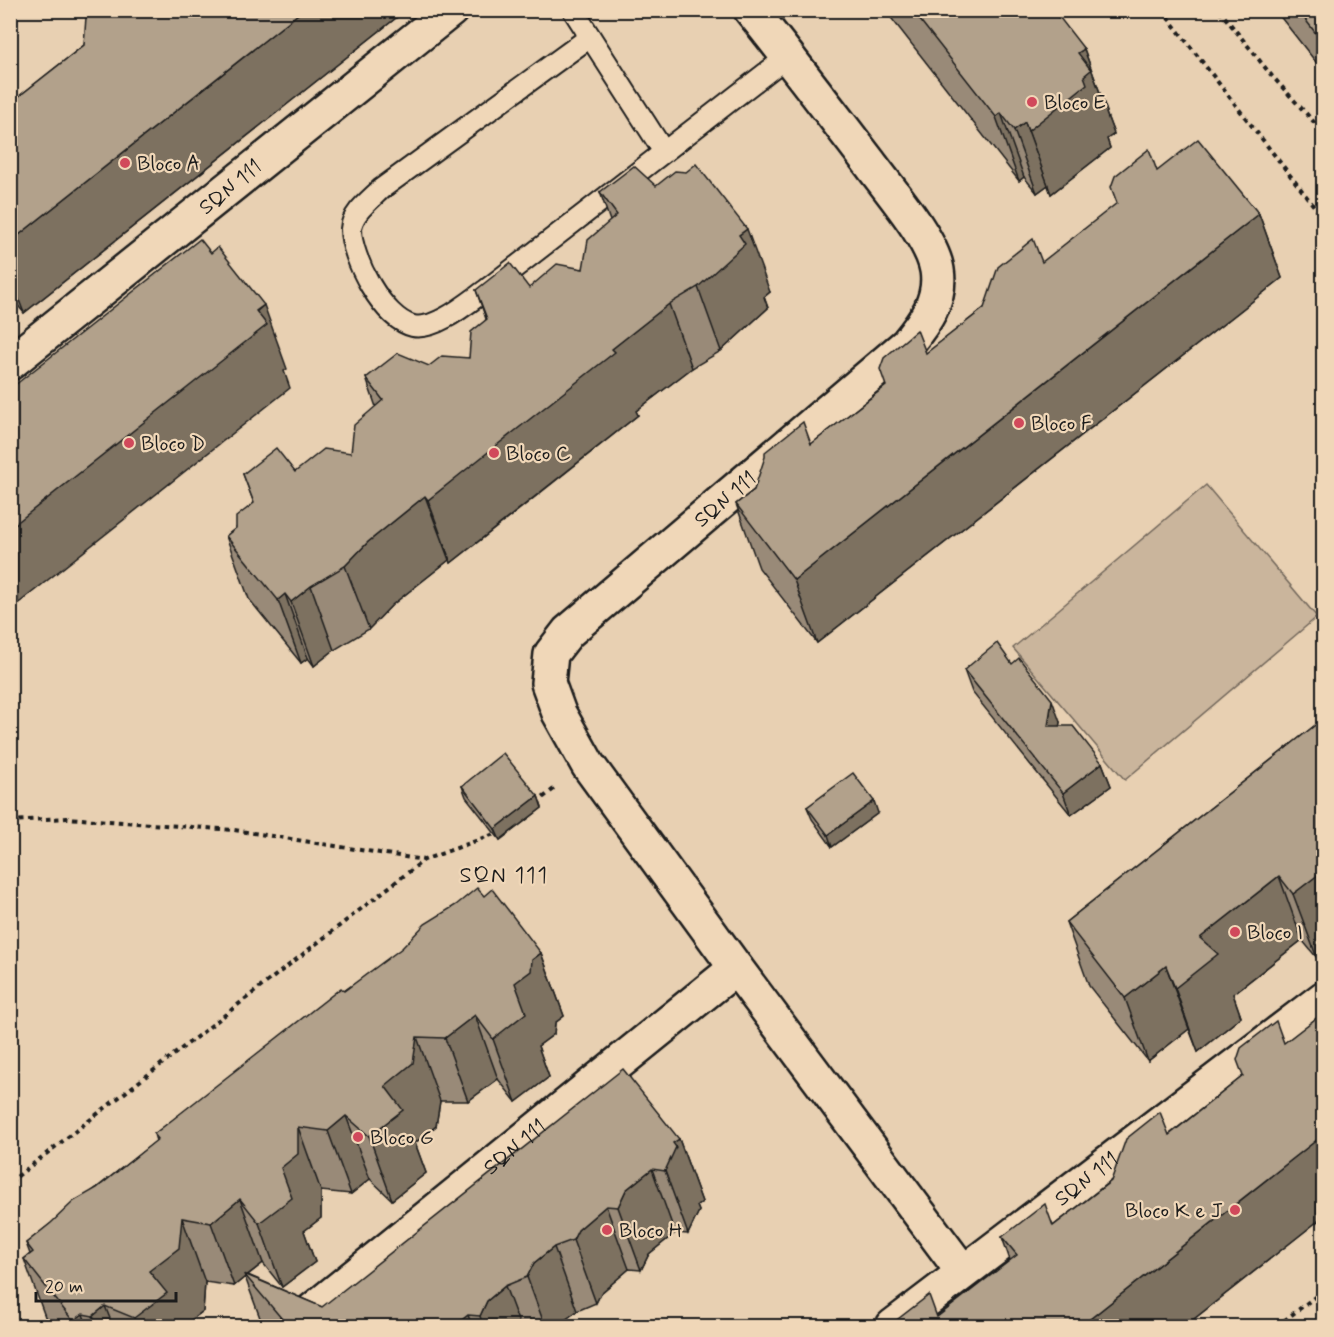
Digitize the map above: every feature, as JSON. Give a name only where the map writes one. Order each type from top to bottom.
[{"type":"street","name":"SQN 111","points":[[10,363],[451,10]]},
{"type":"street","name":"SQN 111","points":[[751,10],[904,208],[928,247],[938,270],[936,294],[929,316],[907,344],[568,632],[551,654],[548,683],[559,713],[588,765],[963,1272]]},
{"type":"street","name":"SQN 111","points":[[293,1326],[736,968]]},
{"type":"street","name":"SQN 111","points":[[893,1326],[1323,998]]},
{"type":"lane","points":[[573,10],[664,152]]},
{"type":"lane","points":[[590,36],[381,189],[358,213],[351,228],[355,251],[368,285],[396,317],[414,327],[431,324],[451,315],[788,56]]},
{"type":"path","points":[[1162,10],[1323,219]]},
{"type":"path","points":[[1219,10],[1272,76],[1323,133]]},
{"type":"path","points":[[529,809],[588,765]]},
{"type":"path","points":[[10,821],[67,818],[234,830],[424,860]]},
{"type":"path","points":[[10,1182],[424,860],[504,830]]},
{"type":"path","points":[[1277,1326],[1323,1290]]},
{"type":"shaded area","points":[[1206,485],[1317,617],[1125,780],[1013,648]]},
{"type":"building","points":[[94,10],[303,10],[10,242],[10,96],[18,97],[84,45],[86,17]]},
{"type":"building","points":[[912,10],[1044,10],[1060,18],[1084,49],[1078,53],[1091,70],[1084,76],[1087,84],[1028,131],[1025,122],[1014,130],[1001,113],[996,117]]},
{"type":"building","points":[[1298,10],[1323,10],[1323,38],[1321,40]]},
{"type":"building","points":[[1198,139],[1259,214],[794,580],[736,504],[754,490],[765,452],[803,422],[811,444],[886,386],[880,369],[884,358],[917,330],[926,353],[984,308],[998,267],[1033,239],[1042,262],[1117,203],[1111,187],[1115,176],[1149,149],[1157,171]]},
{"type":"building","points":[[696,164],[747,229],[739,235],[745,244],[698,287],[669,304],[612,349],[615,352],[428,500],[425,496],[368,542],[345,566],[311,586],[291,602],[285,594],[278,600],[226,536],[236,528],[236,517],[254,503],[243,474],[276,448],[295,472],[324,449],[351,453],[354,425],[383,400],[366,378],[398,353],[429,366],[442,356],[469,358],[471,332],[487,319],[476,290],[510,263],[529,288],[557,264],[583,269],[588,240],[617,215],[600,192],[634,166],[656,186],[675,171],[686,172]]},
{"type":"building","points":[[200,239],[211,253],[218,247],[264,305],[256,311],[267,325],[10,528],[10,389]]},
{"type":"building","points":[[997,643],[1012,664],[1019,658],[1052,700],[1048,726],[1073,726],[1102,763],[1063,793],[964,670]]},
{"type":"building","points":[[1323,719],[1323,841],[1317,846],[1323,853],[1323,871],[1293,894],[1279,876],[1200,938],[1218,954],[1175,988],[1166,966],[1125,998],[1066,922]]},
{"type":"building","points":[[503,753],[538,796],[495,829],[462,786]]},
{"type":"building","points":[[853,773],[874,801],[828,835],[807,807]]},
{"type":"building","points":[[477,888],[484,896],[492,889],[541,953],[532,960],[531,971],[515,983],[526,1013],[493,1039],[475,1015],[445,1038],[417,1037],[413,1063],[385,1086],[403,1110],[369,1136],[346,1116],[328,1131],[298,1127],[298,1154],[281,1168],[292,1198],[259,1223],[240,1199],[211,1223],[182,1218],[179,1248],[149,1271],[167,1293],[134,1318],[105,1306],[93,1316],[83,1314],[73,1321],[24,1259],[33,1252],[26,1243],[74,1201],[97,1188],[158,1139],[154,1134],[341,988],[344,991],[402,948],[425,924],[456,905]]},
{"type":"building","points":[[1323,1013],[1323,1135],[1081,1326],[889,1326],[929,1295],[937,1317],[1017,1255],[1002,1237],[1045,1204],[1053,1226],[1111,1181],[1126,1139],[1160,1112],[1169,1135],[1243,1076],[1237,1060],[1241,1048],[1276,1021],[1284,1043]]},
{"type":"building","points":[[623,1069],[679,1139],[673,1143],[676,1147],[665,1171],[652,1169],[626,1190],[618,1207],[606,1206],[578,1230],[573,1240],[554,1247],[534,1263],[527,1277],[505,1286],[487,1301],[480,1316],[468,1315],[454,1326],[288,1326],[244,1274],[322,1307]]},
{"type":"place","name":"Bloco E","points":[[1032,102]]},
{"type":"place","name":"Bloco A","points":[[125,163]]},
{"type":"place","name":"Bloco F","points":[[1019,423]]},
{"type":"place","name":"Bloco D","points":[[129,443]]},
{"type":"place","name":"Bloco C","points":[[494,453]]},
{"type":"place","name":"Bloco I","points":[[1235,932]]},
{"type":"place","name":"Bloco G","points":[[358,1137]]},
{"type":"place","name":"Bloco K e J","points":[[1235,1210]]},
{"type":"place","name":"Bloco H","points":[[607,1230]]},
{"type":"district","name":"SQN 111","points":[[504,874]]}]
